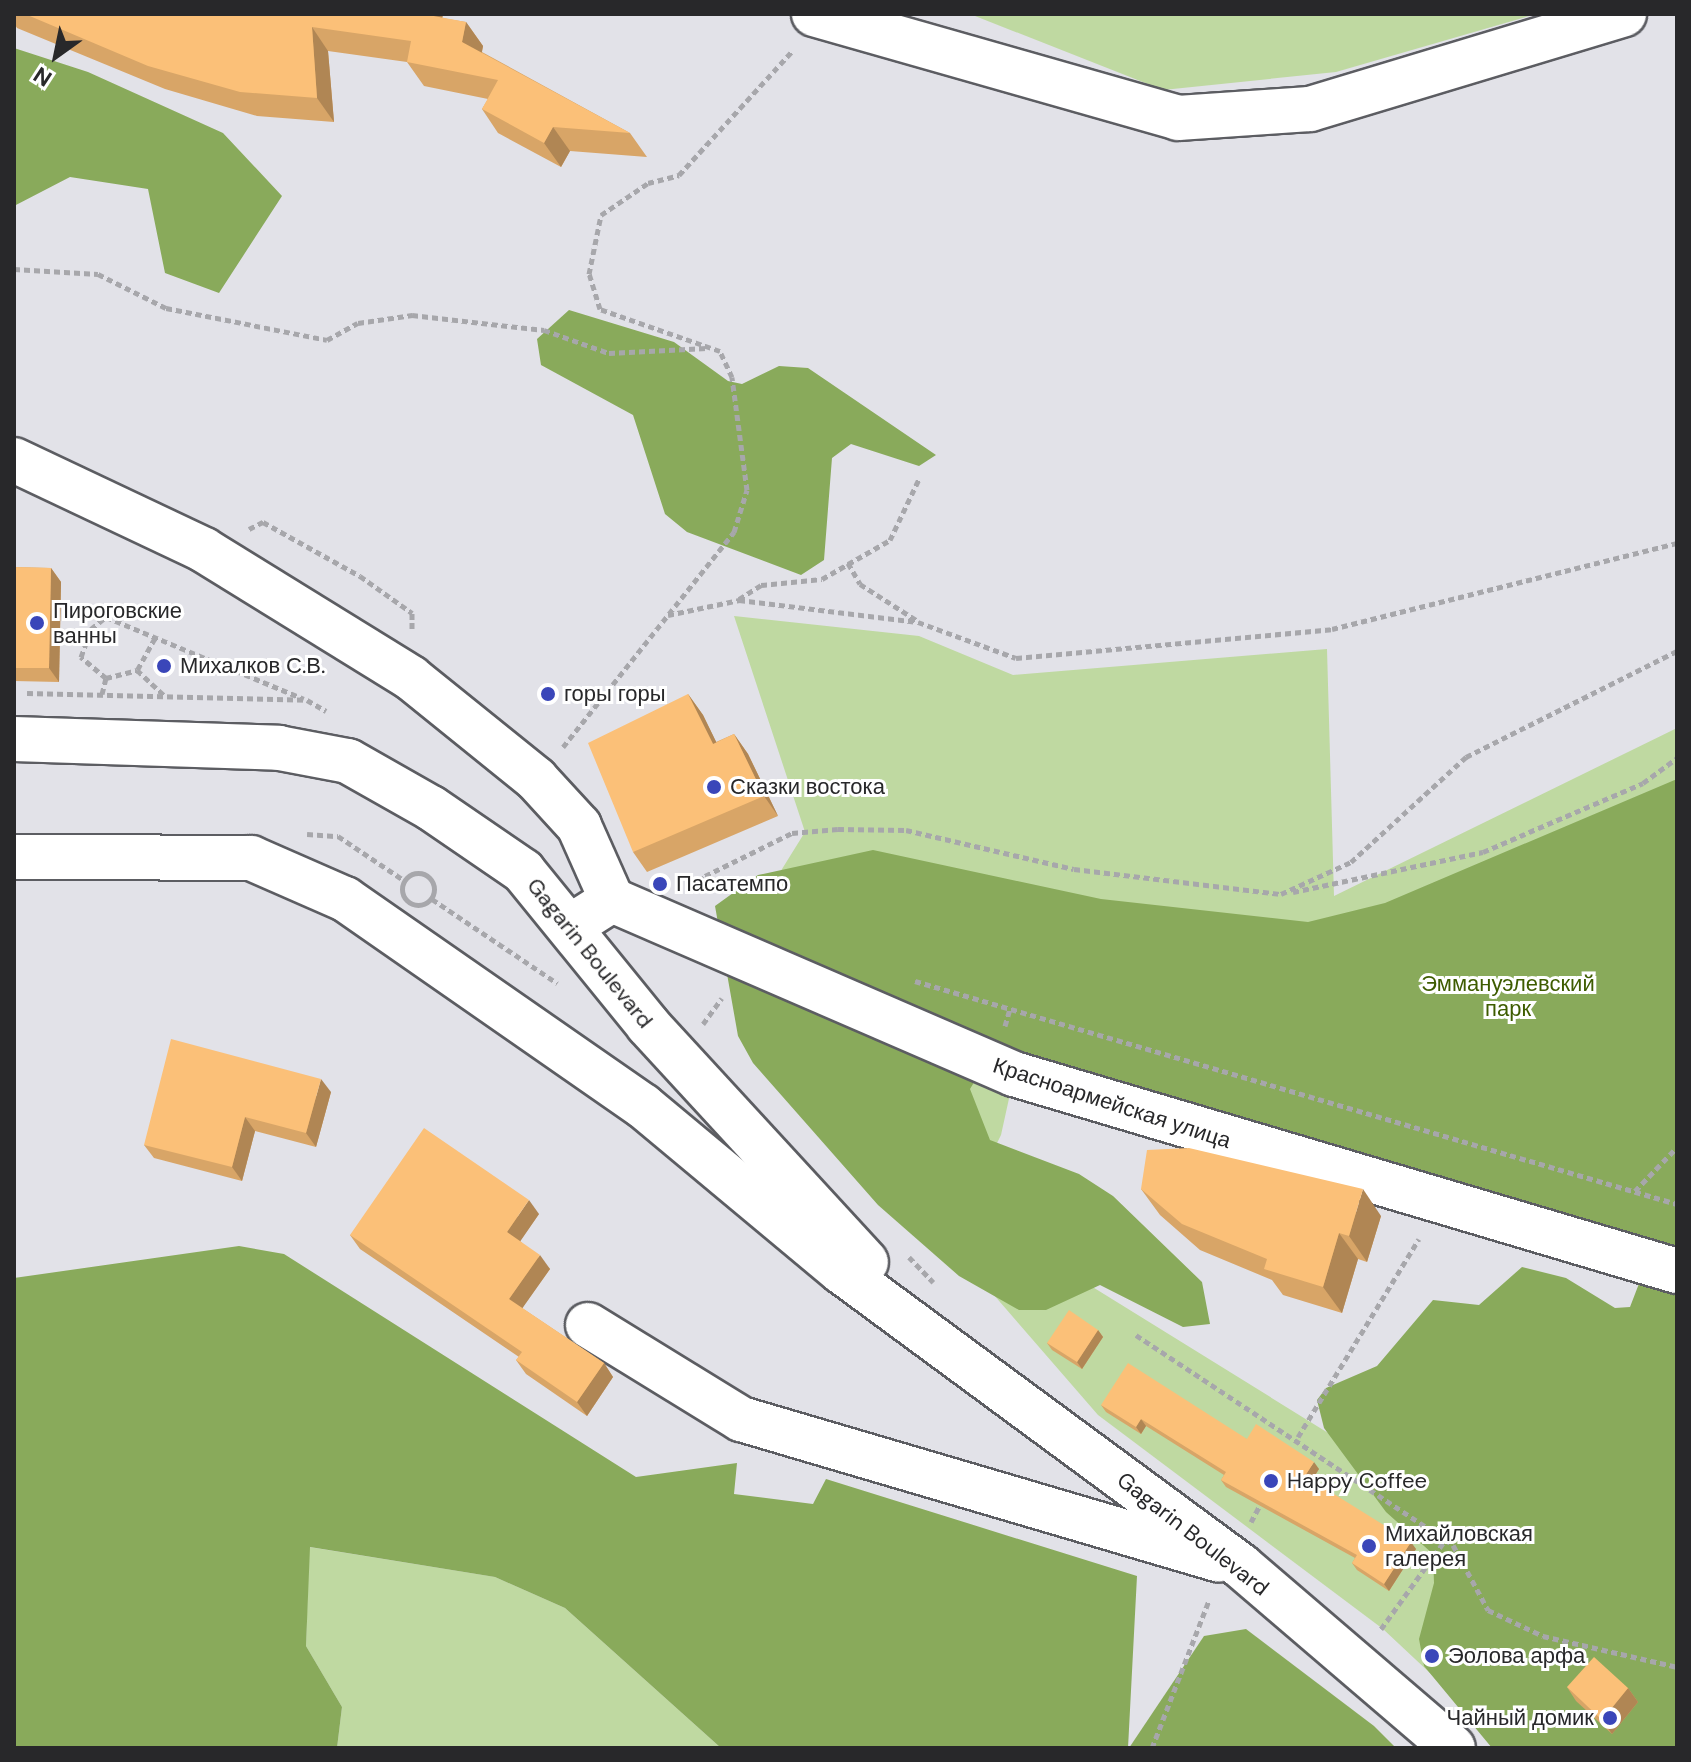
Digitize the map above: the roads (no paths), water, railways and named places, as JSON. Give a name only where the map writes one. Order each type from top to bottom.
[{"type":"street","points":[[822,15],[1178,118],[1310,109],[1624,14]]},
{"type":"street","points":[[14,460],[204,550],[411,678],[536,779],[579,826],[612,900],[571,926]]},
{"type":"street","name":"Gagarin Boulevard","points":[[14,739],[279,748],[348,761],[523,871],[788,1183],[964,1360]]},
{"type":"street","name":"Gagarin Boulevard","points":[[14,857],[251,858],[308,879],[643,1106],[740,1192],[1233,1564],[1453,1748]]},
{"type":"street","name":"Красноармейская улица","points":[[612,900],[1014,1074],[1440,1204],[1677,1271]]},
{"type":"street","points":[[588,1325],[741,1419],[1233,1564]]},
{"type":"place","name":"Пироговские ванны","points":[[37,623]]},
{"type":"place","name":"Михалков С.В.","points":[[164,666]]},
{"type":"place","name":"горы горы","points":[[548,694]]},
{"type":"place","name":"Сказки востока","points":[[714,787]]},
{"type":"place","name":"Пасатемпо","points":[[660,884]]},
{"type":"place","name":"Happy Coffee","points":[[1271,1481]]},
{"type":"place","name":"Михайловская галерея","points":[[1369,1546]]},
{"type":"place","name":"Эолова арфа","points":[[1432,1656]]},
{"type":"place","name":"Чайный домик","points":[[1610,1718]]},
{"type":"park label","name":"Эммануэлевский парк","points":[[1508,996]]}]
